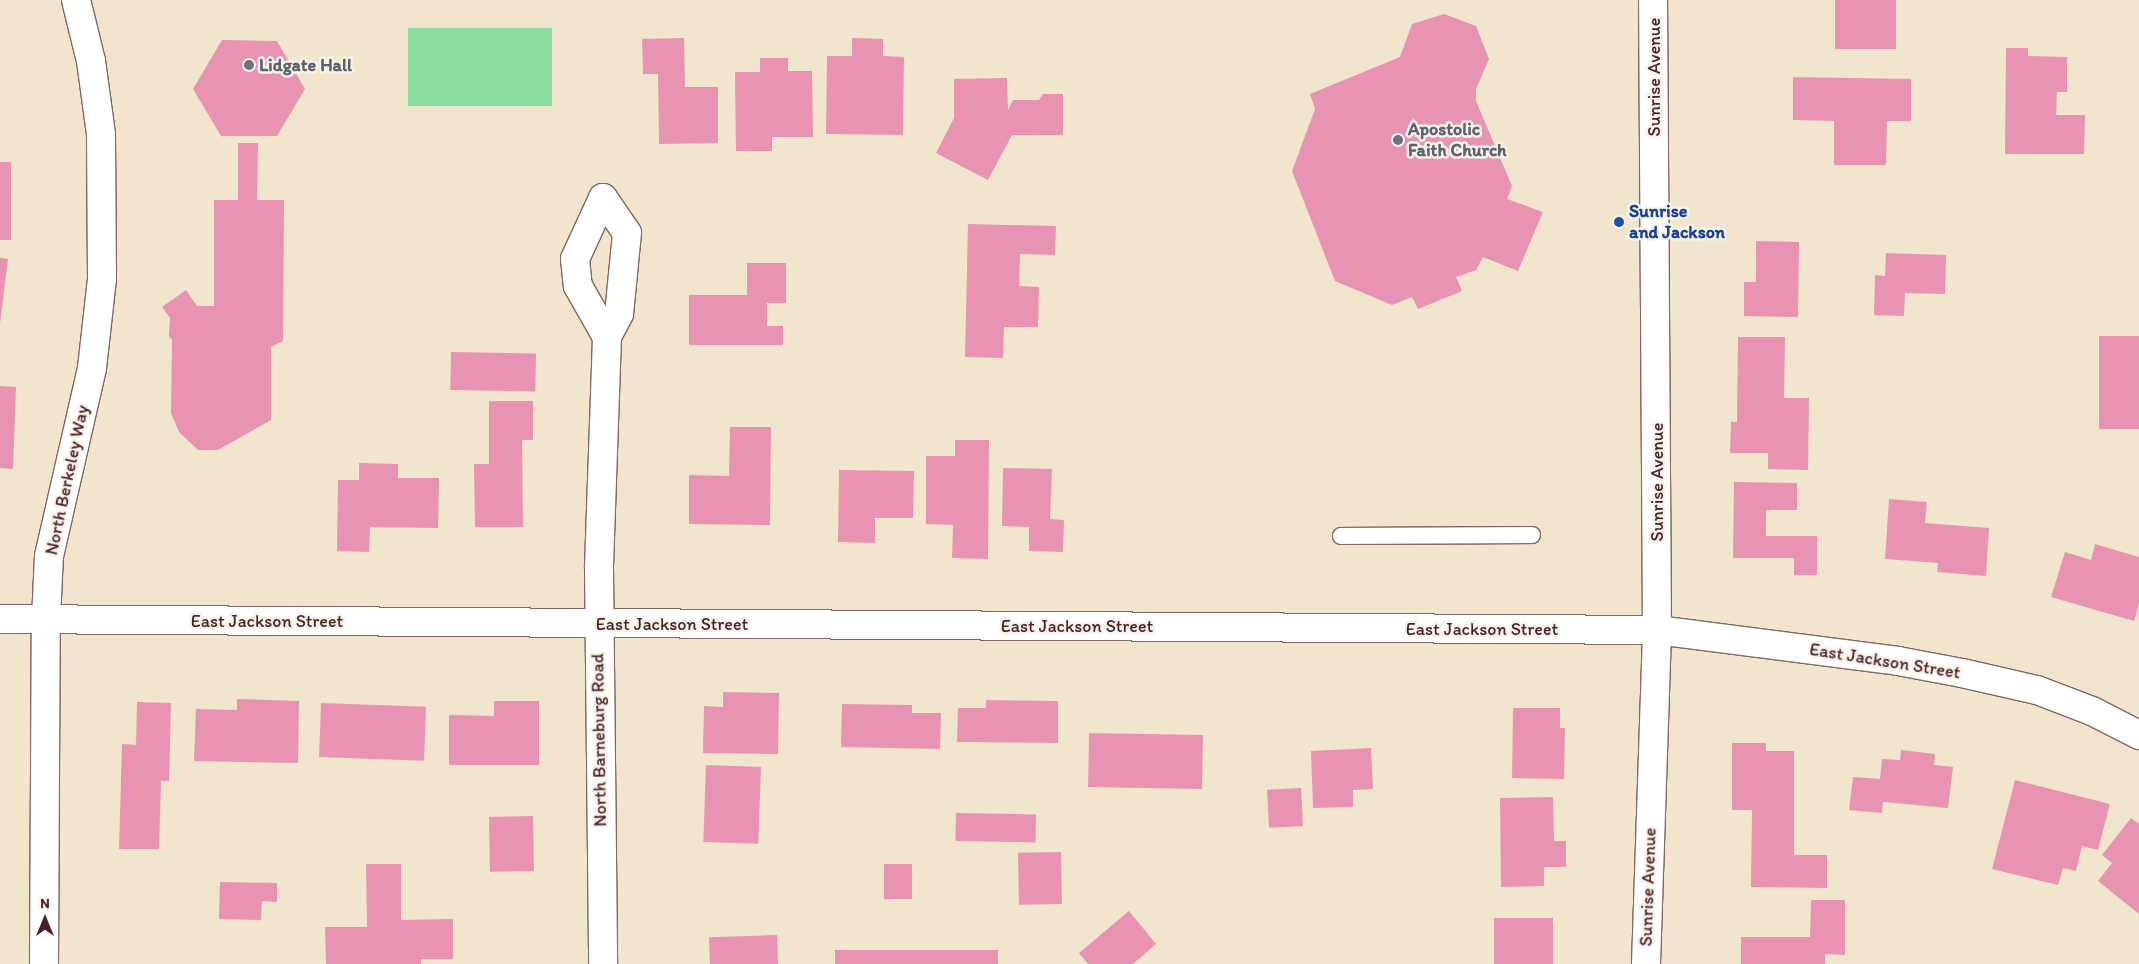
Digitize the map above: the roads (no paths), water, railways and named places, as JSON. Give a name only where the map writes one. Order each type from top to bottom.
[{"type":"street","name":"North Berkeley Way","points":[[44,964],[46,619],[49,556],[92,368],[102,279],[101,134],[91,61],[76,0]]},
{"type":"street","name":"Sunrise Avenue","points":[[1646,964],[1657,630],[1653,0]]},
{"type":"street","name":"North Barneburg Road","points":[[603,964],[598,623],[607,337]]},
{"type":"street","name":"East Jackson Street","points":[[0,619],[1657,630],[1898,661],[1962,673],[2037,690],[2092,711],[2139,735]]},
{"type":"lane","points":[[1341,536],[1532,535]]},
{"type":"place","name":"Lidgate Hall","points":[[249,65]]},
{"type":"place","name":"Apostolic Faith Church","points":[[1398,140]]},
{"type":"place","name":"Sunrise and Jackson","points":[[1619,222]]}]
